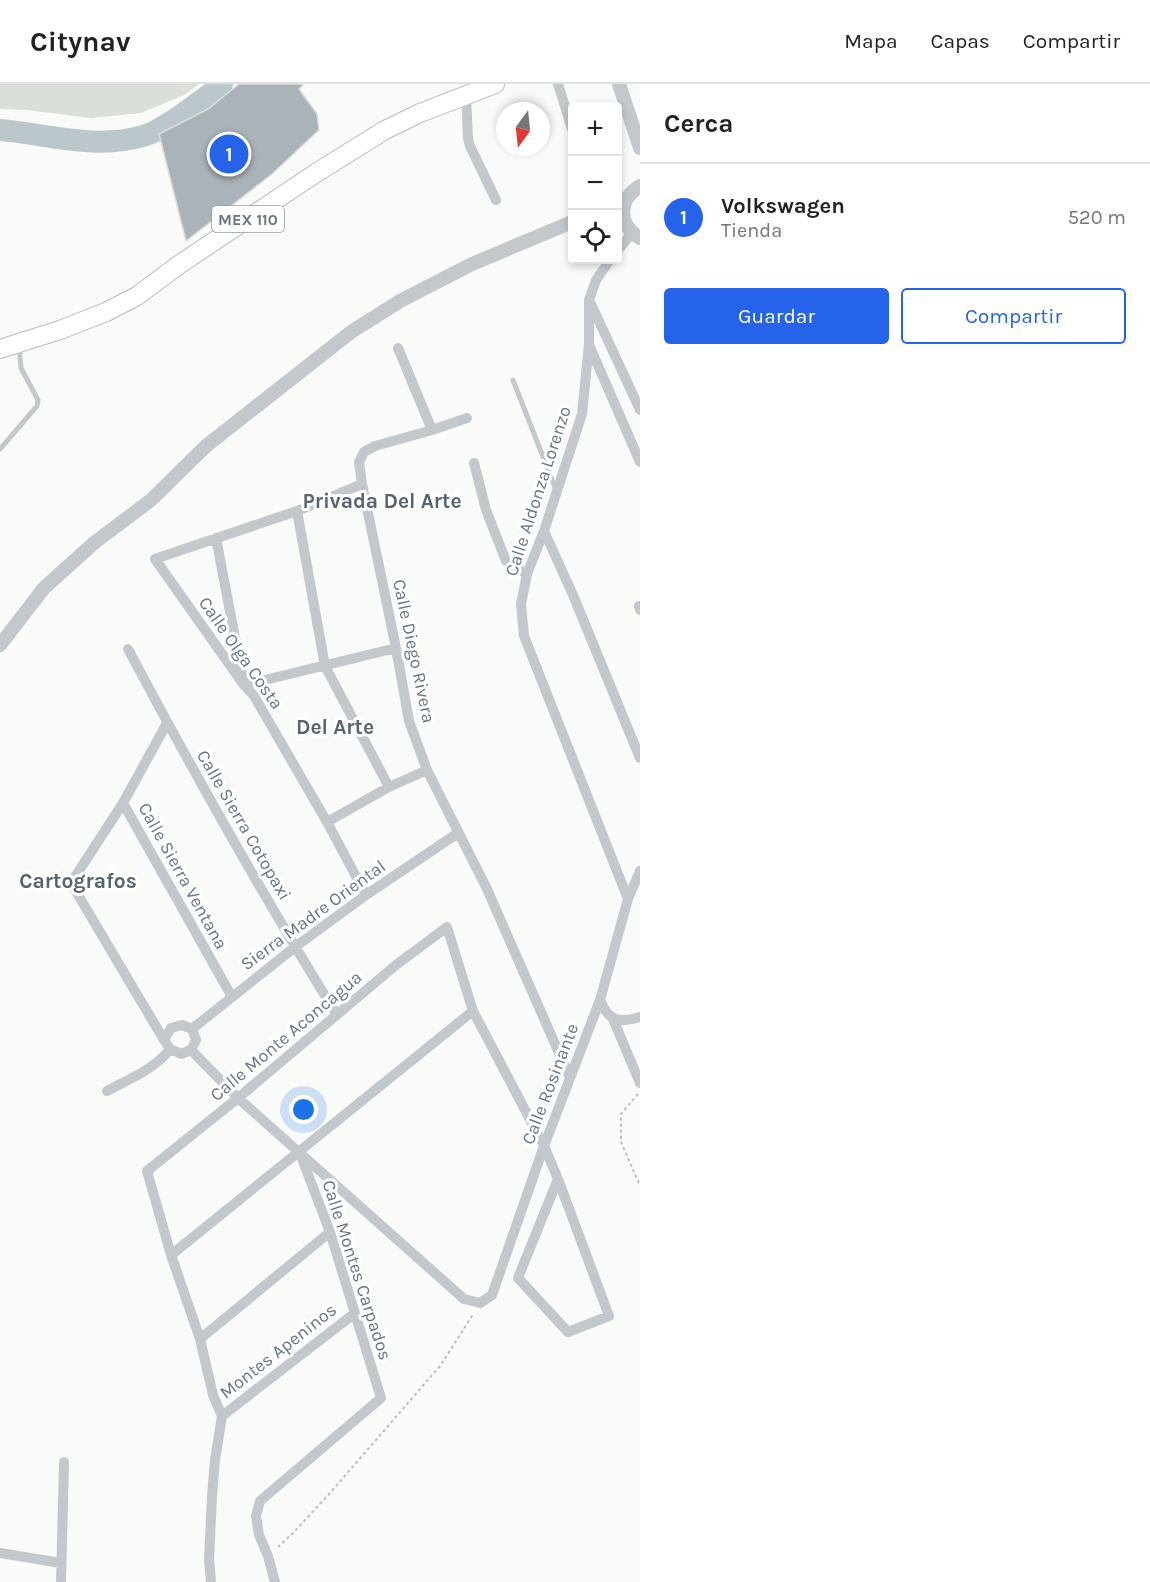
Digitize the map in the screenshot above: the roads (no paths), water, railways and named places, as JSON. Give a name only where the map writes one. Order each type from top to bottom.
[{"type":"main road","name":"MEX 110","points":[[0,349],[60,330],[106,312],[137,296],[180,264],[385,130],[480,88]]},
{"type":"street","points":[[558,84],[568,114]]},
{"type":"street","points":[[619,84],[640,148]]},
{"type":"street","points":[[480,88],[468,139],[496,200]]},
{"type":"street","points":[[621,210],[632,191],[640,186]]},
{"type":"street","points":[[622,216],[636,235],[622,247]]},
{"type":"street","points":[[0,645],[44,588],[94,543],[151,500],[206,446],[351,332],[400,301],[472,264],[568,224]]},
{"type":"street","name":"Calle Aldonza Lorenzo","points":[[607,264],[596,280],[589,300],[589,344],[582,414],[544,531],[527,574],[521,604],[524,636],[628,899]]},
{"type":"street","points":[[589,300],[640,410]]},
{"type":"street","points":[[589,344],[640,462]]},
{"type":"street","points":[[398,348],[432,430]]},
{"type":"street","name":"Calle Diego Rivera","points":[[466,418],[375,446],[364,452],[360,462],[362,484],[409,721],[427,770],[487,889],[570,1078]]},
{"type":"street","points":[[474,463],[486,510],[506,561],[527,574]]},
{"type":"street","points":[[362,484],[297,511],[216,538],[244,685],[396,648]]},
{"type":"street","points":[[297,511],[325,666],[389,787]]},
{"type":"street","points":[[544,531],[640,758]]},
{"type":"street","name":"Calle Olga Costa","points":[[216,538],[155,559],[254,696],[327,822],[366,895]]},
{"type":"street","name":"Calle Sierra Cotopaxi","points":[[128,649],[167,723],[295,947],[337,1015]]},
{"type":"street","points":[[107,1091],[163,1059],[167,1045],[171,1028],[182,1024],[192,1029],[196,1040],[191,1050],[181,1054],[167,1045],[71,883],[123,803],[167,723]]},
{"type":"street","points":[[327,822],[389,787],[427,770]]},
{"type":"street","name":"Calle Sierra Ventana","points":[[123,803],[232,997]]},
{"type":"street","name":"Sierra Madre Oriental","points":[[192,1029],[295,947],[458,832]]},
{"type":"street","name":"Calle Rosinante","points":[[300,1153],[464,1299],[480,1303],[492,1295],[544,1146],[600,1000],[628,899],[640,871]]},
{"type":"street","name":"Calle Monte Aconcagua","points":[[171,1255],[147,1172],[396,965],[447,927],[473,1011]]},
{"type":"street","points":[[600,1000],[605,1012],[613,1019],[640,1083]]},
{"type":"street","points":[[211,1582],[209,1559],[212,1496],[222,1416],[213,1395],[200,1339],[171,1255],[473,1011],[544,1146],[558,1179],[609,1316],[568,1332],[518,1278],[558,1179]]},
{"type":"street","points":[[613,1019],[626,1021],[640,1017]]},
{"type":"street","points":[[191,1050],[238,1098],[300,1153]]},
{"type":"street","name":"Calle Montes Carpados","points":[[275,1582],[257,1526],[256,1516],[260,1501],[381,1398],[330,1232],[300,1153]]},
{"type":"street","points":[[200,1339],[330,1232]]},
{"type":"street","name":"Montes Apeninos","points":[[222,1416],[355,1313]]},
{"type":"street","points":[[61,1582],[64,1462]]},
{"type":"street","points":[[0,1552],[61,1563]]},
{"type":"lane","points":[[0,449],[37,406],[38,400],[21,368],[19,343]]},
{"type":"lane","points":[[513,380],[557,492]]},
{"type":"waterway","points":[[0,130],[72,140],[107,142],[125,140],[143,136],[161,128],[222,84]]},
{"type":"place","name":"Volkswagen","points":[[229,154]]},
{"type":"district","name":"Privada Del Arte","points":[[382,501]]},
{"type":"district","name":"Del Arte","points":[[335,727]]},
{"type":"district","name":"Cartografos","points":[[78,881]]}]
